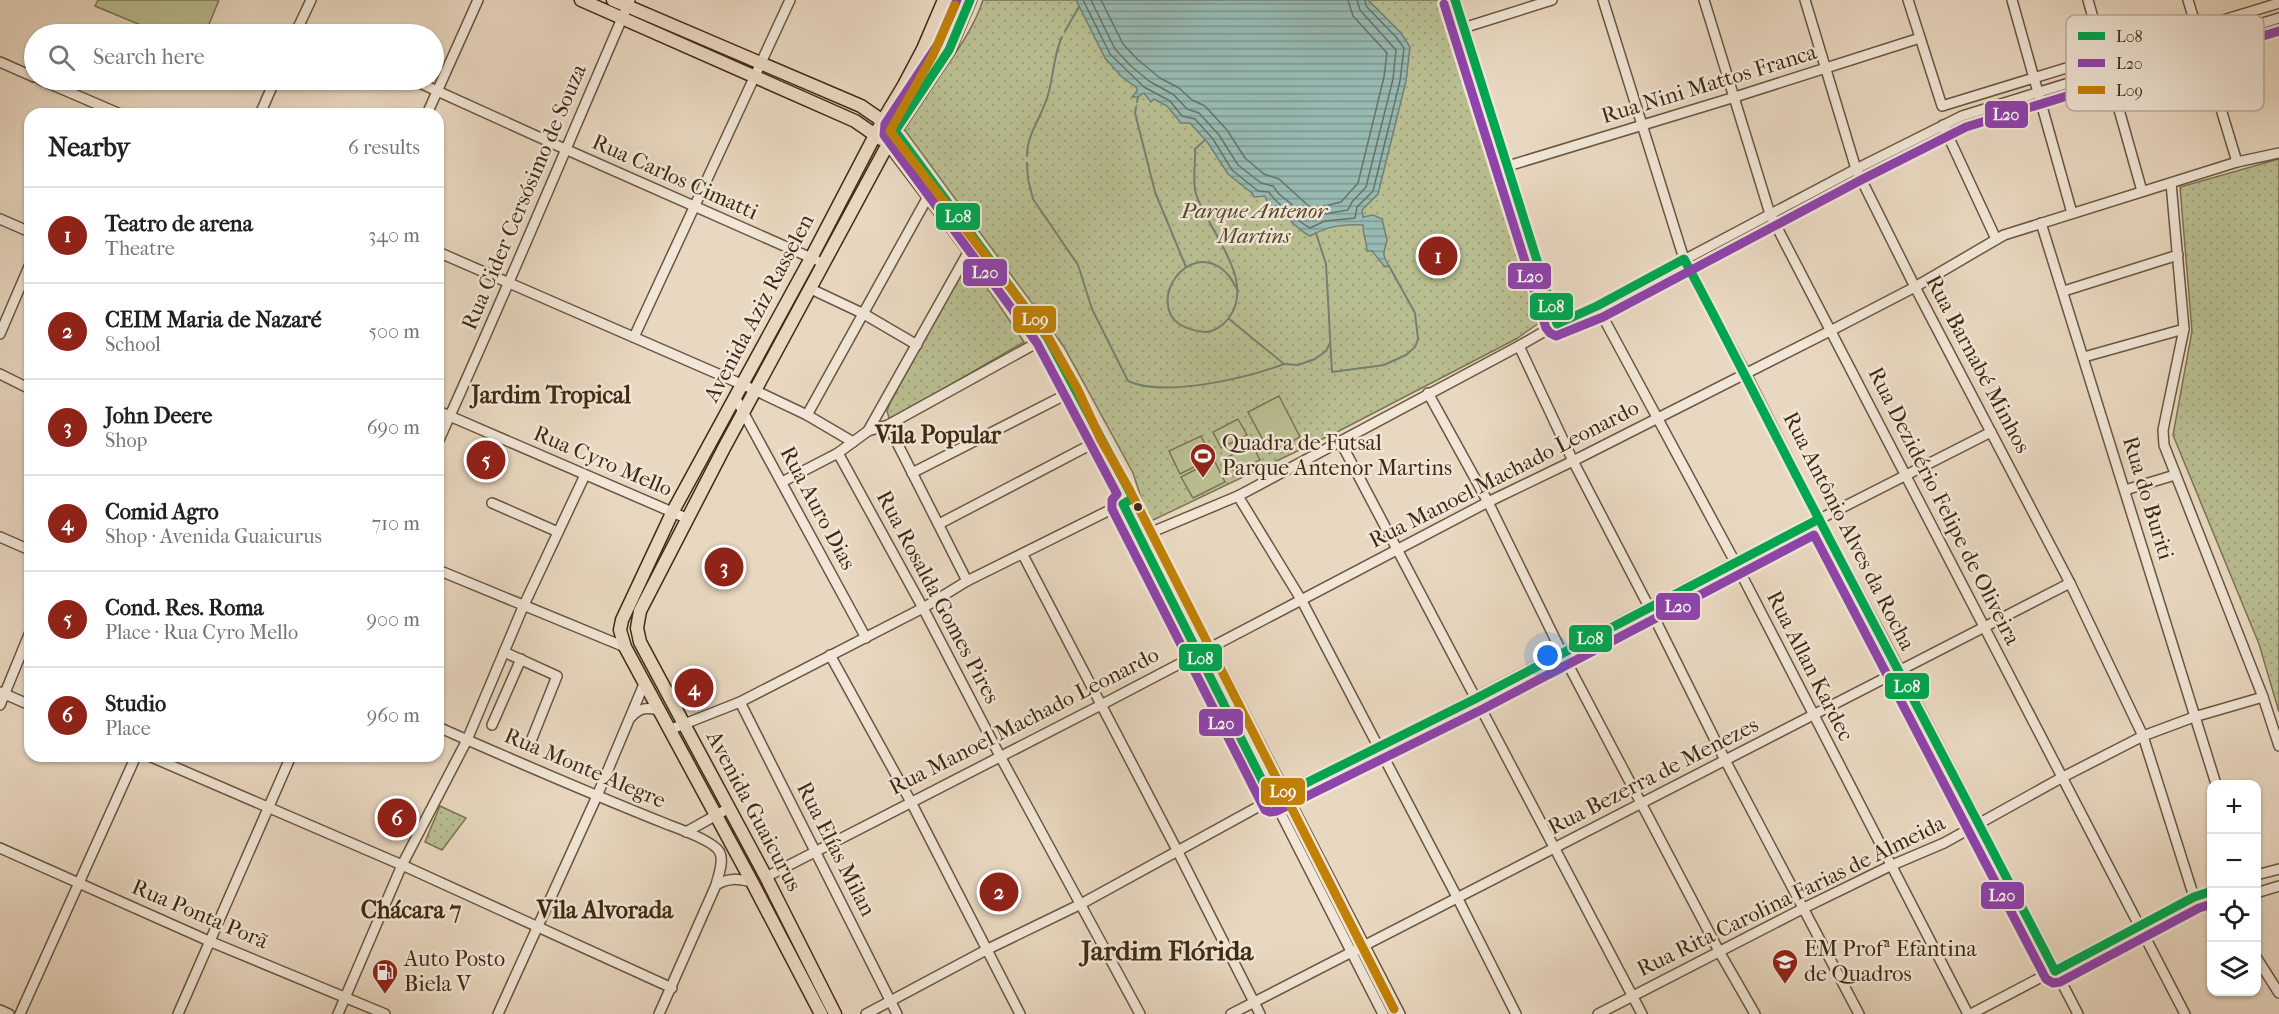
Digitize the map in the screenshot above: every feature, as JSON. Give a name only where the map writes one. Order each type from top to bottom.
[{"type":"main road","points":[[581,0],[626,8],[761,62],[861,106],[895,131]]},
{"type":"main road","points":[[613,0],[755,75],[855,121],[888,144]]},
{"type":"main road","name":"Avenida Aziz Rasselen","points":[[637,627],[640,611],[686,518],[744,412],[748,388],[811,258],[875,134],[923,49],[944,0]]},
{"type":"main road","name":"Avenida Aziz Rasselen","points":[[623,643],[620,630],[622,620],[673,511],[735,396],[748,388],[811,289],[895,131],[949,50],[970,0]]},
{"type":"main road","name":"Avenida Guaicurus","points":[[637,627],[640,642],[766,876],[835,1014]]},
{"type":"main road","name":"Avenida Guaicurus","points":[[623,643],[821,1014]]},
{"type":"street","points":[[300,24],[310,0]]},
{"type":"street","points":[[444,77],[478,0]]},
{"type":"street","points":[[634,337],[790,0]]},
{"type":"street","points":[[1455,0],[1557,324]]},
{"type":"street","points":[[1463,28],[1552,0]]},
{"type":"street","name":"Rua Antônio Alves da Rocha","points":[[1603,0],[1684,259],[1981,824],[2078,1014]]},
{"type":"street","name":"Rua Dezidério Felipe de Oliveira","points":[[1704,0],[1770,214],[1832,330],[2061,778],[2186,1014]]},
{"type":"street","name":"Rua Barnabé Minhos","points":[[1805,0],[1856,169],[2070,583],[2143,736],[2194,897]]},
{"type":"street","points":[[1908,0],[1942,106],[2066,69]]},
{"type":"street","points":[[2012,0],[2072,213]]},
{"type":"street","points":[[2088,0],[2092,15]]},
{"type":"street","points":[[2188,0],[2193,15]]},
{"type":"street","points":[[2241,15],[2279,3]]},
{"type":"street","name":"Rua Cider Cersósimo de Souza","points":[[444,429],[510,283],[626,8]]},
{"type":"street","points":[[2264,23],[2279,18]]},
{"type":"street","name":"Rua Nini Mattos Franca","points":[[1508,166],[1920,38]]},
{"type":"street","points":[[0,62],[24,73]]},
{"type":"street","points":[[1140,537],[1238,495],[1557,324],[1597,306],[1943,125],[1962,116],[2066,85]]},
{"type":"street","points":[[60,90],[94,108]]},
{"type":"street","points":[[263,108],[271,90]]},
{"type":"street","points":[[430,108],[438,91]]},
{"type":"street","name":"Rua Carlos Cimatti","points":[[438,91],[824,264]]},
{"type":"street","points":[[2120,111],[2142,191]]},
{"type":"street","points":[[2221,111],[2237,162]]},
{"type":"street","points":[[1943,125],[1996,239]]},
{"type":"street","points":[[895,131],[1047,337],[1133,498],[1400,1014]]},
{"type":"street","points":[[888,144],[1038,344],[1067,394],[1090,445],[1140,537],[1383,1014]]},
{"type":"street","name":"Rua Manoel Machado Leonardo","points":[[766,876],[1302,601],[1488,502],[1832,330],[1915,287],[1996,239],[2237,162],[2279,153]]},
{"type":"street","points":[[2171,183],[2184,329],[2163,430],[2164,445],[2264,697],[2279,746]]},
{"type":"street","points":[[807,415],[927,197],[936,186]]},
{"type":"street","points":[[0,219],[24,229]]},
{"type":"street","name":"Rua do Buriti","points":[[2041,223],[2215,780]]},
{"type":"street","points":[[868,431],[968,251],[977,244]]},
{"type":"street","points":[[444,255],[807,415],[853,442]]},
{"type":"street","points":[[2064,291],[2178,255]]},
{"type":"street","points":[[0,334],[24,278]]},
{"type":"street","points":[[811,289],[864,314],[917,345]]},
{"type":"street","name":"Rua Allan Kardec","points":[[1597,306],[1735,562],[1890,866],[1970,1014]]},
{"type":"street","points":[[2084,357],[2184,329]]},
{"type":"street","points":[[782,482],[838,453],[868,431],[888,425],[1047,337]]},
{"type":"street","points":[[1519,346],[1573,461],[1725,760],[1859,1014]]},
{"type":"street","points":[[0,374],[24,386]]},
{"type":"street","points":[[1428,393],[1488,502],[1562,653],[1720,953],[1755,1014]]},
{"type":"street","points":[[912,473],[1067,394]]},
{"type":"street","name":"Rua Auro Dias","points":[[735,396],[866,638]]},
{"type":"street","name":"Rua Cyro Mello","points":[[444,414],[686,518]]},
{"type":"street","name":"Rua Rosalda Gomes Pires","points":[[888,425],[967,581]]},
{"type":"street","points":[[866,1014],[1081,904],[1285,792],[1379,748],[1735,562],[1991,432]]},
{"type":"street","points":[[1340,441],[1642,1014]]},
{"type":"street","points":[[939,524],[1090,445]]},
{"type":"street","name":"Rua Rosalda Gomes Pires","points":[[838,453],[1140,1014]]},
{"type":"street","points":[[2125,490],[2175,474]]},
{"type":"street","points":[[338,1014],[402,865],[467,740],[523,607],[585,475]]},
{"type":"street","points":[[1238,495],[1302,601],[1516,1014]]},
{"type":"street","points":[[669,730],[740,702],[923,608],[967,581],[1133,498]]},
{"type":"street","points":[[492,503],[558,532]]},
{"type":"street","points":[[0,537],[24,547]]},
{"type":"street","points":[[1023,555],[1260,1014]]},
{"type":"street","points":[[444,573],[523,607],[623,643]]},
{"type":"street","name":"Rua Bezerra de Menezes","points":[[1231,1014],[2070,583]]},
{"type":"street","points":[[0,705],[2,693],[24,646]]},
{"type":"street","points":[[504,652],[557,676],[531,741]]},
{"type":"street","points":[[830,655],[911,802],[1020,1014]]},
{"type":"street","points":[[492,725],[521,659]]},
{"type":"street","points":[[498,1014],[597,796],[644,684]]},
{"type":"street","points":[[2,693],[24,702]]},
{"type":"street","name":"Rua Rita Carolina Farias de Almeida","points":[[1598,1014],[1804,908],[1890,866],[1944,843],[2061,778],[2143,736],[2194,717],[2264,697]]},
{"type":"street","name":"Rua Elías Milan","points":[[740,702],[897,1014]]},
{"type":"street","points":[[630,718],[639,710],[647,707],[658,710]]},
{"type":"street","name":"Rua Monte Alegre","points":[[444,730],[686,832],[714,814],[729,808]]},
{"type":"street","points":[[20,1014],[133,762]]},
{"type":"street","points":[[163,762],[402,865],[672,988]]},
{"type":"street","points":[[178,1014],[288,762]]},
{"type":"street","points":[[660,1014],[716,885],[721,862],[720,853],[715,847],[686,832]]},
{"type":"street","name":"Rua Ponta Porã","points":[[0,849],[385,1014]]},
{"type":"street","points":[[2261,874],[2279,869]]},
{"type":"street","points":[[716,885],[724,880],[736,878],[752,882]]},
{"type":"street","points":[[2261,891],[2279,886]]},
{"type":"street","points":[[1970,1014],[2194,897],[2207,892]]},
{"type":"street","points":[[2261,965],[2279,993]]},
{"type":"street","points":[[0,1010],[9,1014]]},
{"type":"green space","points":[[98,0],[219,0],[209,24],[138,24],[95,6]]},
{"type":"green space","name":"Parque Antenor Martins","points":[[983,0],[1444,0],[1501,171],[1536,293],[1539,323],[1516,339],[1337,432],[1149,522],[1133,473],[1064,347],[904,129],[967,34]]},
{"type":"green space","points":[[2279,159],[2279,712],[2259,644],[2173,435],[2192,331],[2180,187]]},
{"type":"green space","points":[[968,259],[1024,342],[895,417],[889,418],[887,411],[890,403]]},
{"type":"green space","points":[[1279,396],[1300,437],[1270,453],[1248,412]]},
{"type":"green space","points":[[1238,419],[1247,435],[1221,448],[1213,432]]},
{"type":"green space","points":[[1201,436],[1212,458],[1180,474],[1169,451]]},
{"type":"green space","points":[[1252,444],[1260,460],[1235,473],[1226,458]]},
{"type":"green space","name":"Quadra de Futsal Parque Antenor Martins","points":[[1214,460],[1225,482],[1193,498],[1181,477]]},
{"type":"green space","points":[[440,806],[466,818],[442,850],[425,842]]},
{"type":"water","points":[[1076,0],[1368,0],[1401,33],[1410,47],[1406,81],[1378,194],[1362,210],[1363,217],[1373,215],[1382,219],[1387,240],[1384,255],[1389,266],[1385,267],[1372,251],[1367,251],[1363,225],[1336,226],[1310,236],[1268,204],[1265,196],[1254,197],[1228,174],[1208,143],[1190,123],[1181,123],[1167,106],[1154,99],[1151,102],[1144,93],[1138,97],[1132,97],[1137,88],[1122,77],[1105,58]]},
{"type":"waterway","points":[[1065,31],[1079,7]]},
{"type":"waterway","points":[[1027,156],[1029,140],[1048,95],[1062,37]]},
{"type":"waterway","points":[[1137,102],[1138,97]]},
{"type":"waterway","points":[[1136,107],[1135,113],[1155,192],[1186,267]]},
{"type":"waterway","points":[[1205,140],[1195,149],[1195,189],[1202,208],[1228,256],[1237,289],[1236,304],[1226,322],[1208,332],[1185,327],[1170,314],[1169,289],[1184,268],[1196,263],[1209,263],[1222,269],[1229,276],[1235,285],[1236,288],[1238,291]]},
{"type":"waterway","points":[[1027,163],[1033,199],[1078,265],[1092,309],[1128,381],[1144,386],[1183,387],[1228,380],[1284,364]]},
{"type":"waterway","points":[[1316,233],[1326,264],[1332,372],[1384,365],[1406,355],[1415,347],[1418,339],[1415,313],[1389,266]]},
{"type":"waterway","points":[[1229,319],[1284,364],[1298,365],[1315,359],[1326,351],[1330,343]]},
{"type":"transit line","name":"L20","points":[[957,0],[938,44],[885,124],[884,135],[1037,343],[1117,494],[1112,500],[1112,509],[1265,810],[1277,811],[1481,710],[1814,535],[2046,979],[2053,983],[2060,982],[2207,906]]},
{"type":"transit line","name":"L08","points":[[970,0],[949,50],[895,131],[1047,337],[1133,498],[1123,504],[1272,800],[1475,699],[1819,519]]},
{"type":"transit line","name":"L08","points":[[1455,0],[1557,324],[1597,306],[1684,259],[2055,971]]},
{"type":"transit line","name":"L20","points":[[1444,4],[1546,328],[1556,336],[1603,317],[1966,127],[2066,96]]},
{"type":"transit line","name":"L09","points":[[955,5],[933,55],[890,131],[1048,337],[1128,487],[1394,1009]]},
{"type":"transit line","name":"L20","points":[[2264,36],[2279,31]]},
{"type":"transit line","name":"L08","points":[[2055,971],[2194,897],[2207,893]]},
{"type":"place","name":"Teatro de arena","points":[[1438,256]]},
{"type":"place","name":"Cond. Res. Roma","points":[[486,460]]},
{"type":"place","name":"Quadra de Futsal Parque Antenor Martins","points":[[1203,479]]},
{"type":"place","name":"John Deere","points":[[724,567]]},
{"type":"place","name":"Comid Agro","points":[[694,688]]},
{"type":"place","name":"Studio","points":[[397,818]]},
{"type":"place","name":"CEIM Maria de Nazaré","points":[[999,892]]},
{"type":"place","name":"EM Profª Efantina de Quadros","points":[[1785,985]]},
{"type":"place","name":"Auto Posto Biela V","points":[[385,995]]},
{"type":"district","name":"Jardim Tropical","points":[[551,395]]},
{"type":"district","name":"Vila Popular","points":[[938,435]]},
{"type":"district","name":"Chácara 7","points":[[411,910]]},
{"type":"district","name":"Vila Alvorada","points":[[605,910]]},
{"type":"district","name":"Jardim Flórida","points":[[1167,950]]}]
